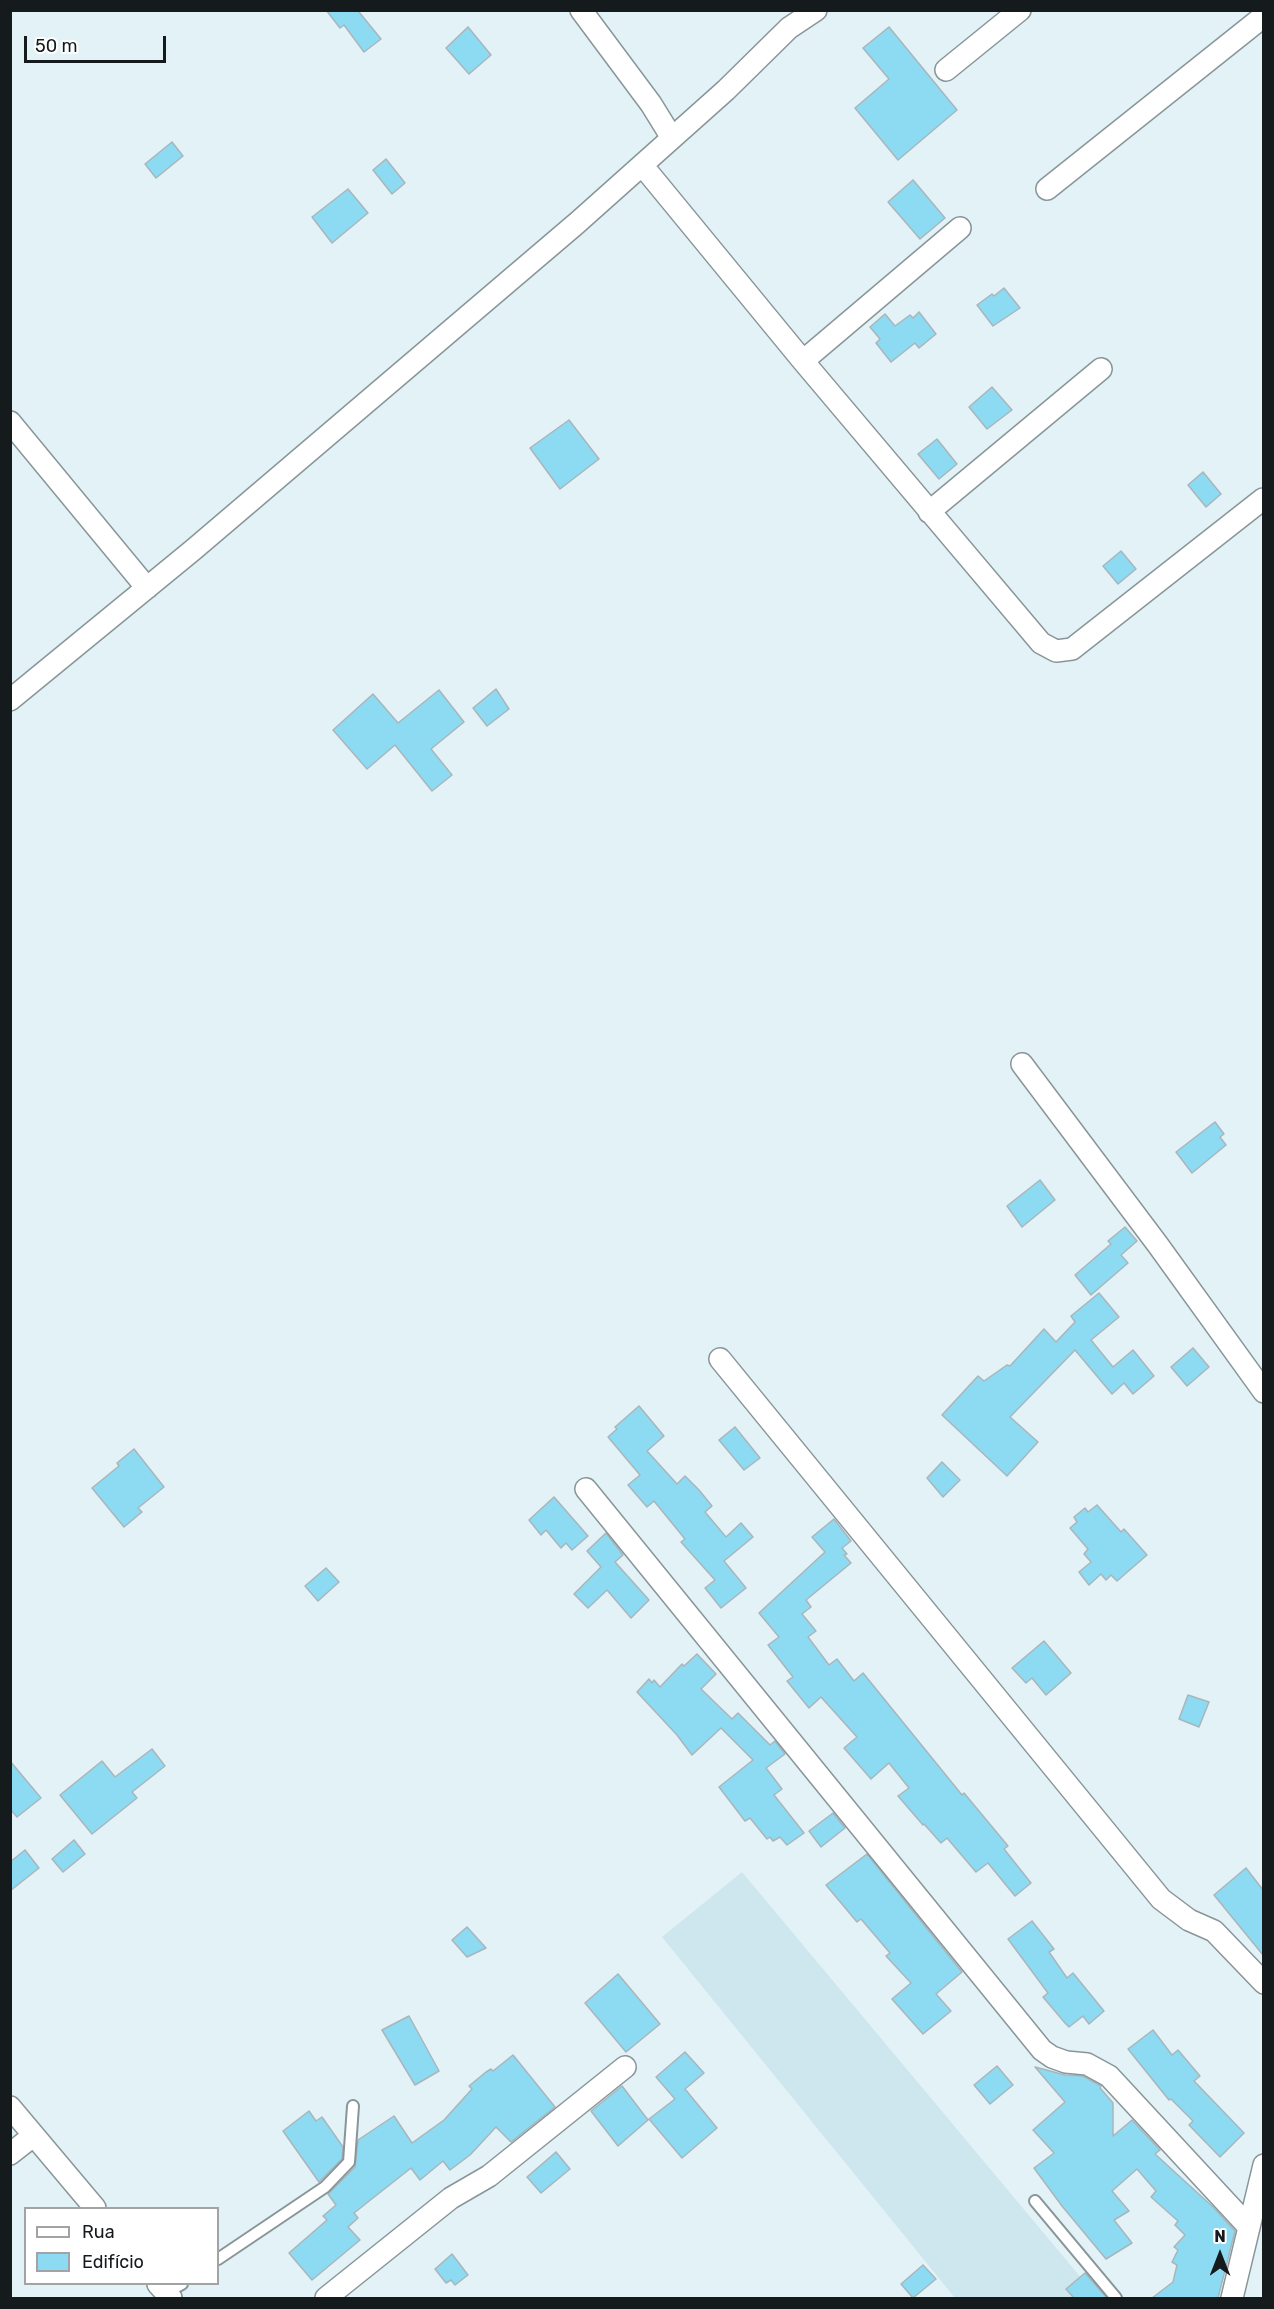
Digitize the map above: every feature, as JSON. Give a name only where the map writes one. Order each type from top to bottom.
[{"type":"street","points":[[581,10],[651,104],[672,138]]},
{"type":"street","points":[[10,700],[147,588],[568,230],[726,90],[789,28],[816,10]]},
{"type":"street","points":[[946,70],[1020,10]]},
{"type":"street","points":[[1047,189],[1263,16]]},
{"type":"street","points":[[642,165],[802,361],[1041,643],[1056,651],[1072,649],[1263,499]]},
{"type":"street","points":[[802,361],[960,228]]},
{"type":"street","points":[[929,512],[1101,369]]},
{"type":"street","points":[[10,422],[147,588]]},
{"type":"street","points":[[1022,1064],[1151,1236],[1263,1392]]},
{"type":"street","points":[[720,1359],[1161,1899],[1189,1920],[1214,1931],[1263,1983]]},
{"type":"street","points":[[586,1489],[1042,2050],[1066,2062],[1087,2064],[1109,2076],[1248,2226]]},
{"type":"street","points":[[326,2298],[451,2198],[489,2176],[625,2067]]},
{"type":"street","points":[[10,2107],[94,2207]]},
{"type":"street","points":[[10,2154],[33,2136]]},
{"type":"street","points":[[1232,2298],[1263,2165]]},
{"type":"lane","points":[[219,2258],[325,2187],[350,2162],[353,2106]]},
{"type":"lane","points":[[1035,2201],[1116,2298]]},
{"type":"shaded area","points":[[742,1872],[1098,2298],[955,2298],[662,1937]]},
{"type":"building","points":[[326,10],[362,10],[359,12],[381,39],[364,52],[344,25],[340,28]]},
{"type":"building","points":[[468,27],[491,55],[469,74],[446,48]]},
{"type":"building","points":[[889,27],[957,110],[898,160],[855,108],[889,79],[863,48]]},
{"type":"building","points":[[172,142],[183,156],[156,178],[145,164]]},
{"type":"building","points":[[386,159],[405,183],[392,194],[373,170]]},
{"type":"building","points":[[913,180],[945,218],[920,239],[888,202]]},
{"type":"building","points":[[348,189],[368,213],[332,243],[312,217]]},
{"type":"building","points":[[1004,288],[1020,308],[993,326],[977,305]]},
{"type":"building","points":[[919,312],[936,334],[919,348],[915,343],[891,362],[876,343],[880,339],[870,327],[885,314],[895,326],[910,315],[913,318]]},
{"type":"building","points":[[992,387],[1012,410],[987,429],[969,407]]},
{"type":"building","points":[[569,420],[599,459],[560,489],[530,448]]},
{"type":"building","points":[[937,439],[957,464],[939,479],[918,454]]},
{"type":"building","points":[[1203,472],[1221,494],[1206,507],[1188,485]]},
{"type":"building","points":[[1121,551],[1136,569],[1118,584],[1103,566]]},
{"type":"building","points":[[496,689],[509,709],[487,726],[473,708]]},
{"type":"building","points":[[439,690],[464,722],[431,749],[452,775],[432,791],[395,745],[367,769],[333,730],[373,694],[398,723]]},
{"type":"building","points":[[1215,1122],[1224,1134],[1220,1137],[1226,1145],[1192,1173],[1176,1152]]},
{"type":"building","points":[[1040,1180],[1055,1200],[1022,1227],[1007,1206]]},
{"type":"building","points":[[1125,1227],[1137,1241],[1121,1255],[1128,1263],[1091,1295],[1075,1275],[1111,1244],[1108,1241]]},
{"type":"building","points":[[1099,1293],[1119,1317],[1091,1340],[1113,1367],[1133,1350],[1154,1376],[1133,1394],[1124,1383],[1112,1394],[1075,1350],[1010,1417],[1038,1442],[1007,1476],[942,1415],[978,1376],[984,1381],[1007,1365],[1010,1366],[1044,1329],[1056,1342],[1075,1322],[1071,1316]]},
{"type":"building","points":[[1193,1348],[1209,1367],[1187,1386],[1171,1367]]},
{"type":"building","points":[[639,1406],[664,1436],[647,1451],[677,1484],[685,1476],[699,1490],[712,1506],[705,1512],[726,1537],[741,1523],[753,1537],[724,1561],[746,1588],[721,1608],[705,1588],[715,1580],[681,1542],[685,1539],[654,1501],[647,1507],[628,1485],[640,1475],[608,1437],[617,1429],[615,1427]]},
{"type":"building","points":[[735,1427],[760,1458],[744,1470],[719,1440]]},
{"type":"building","points":[[134,1449],[164,1487],[138,1508],[142,1512],[124,1527],[92,1488],[119,1466],[117,1463]]},
{"type":"building","points":[[942,1462],[960,1480],[943,1497],[927,1478]]},
{"type":"building","points":[[554,1497],[588,1536],[572,1550],[566,1543],[561,1548],[546,1530],[541,1535],[529,1520]]},
{"type":"building","points":[[1097,1505],[1121,1532],[1124,1529],[1147,1555],[1117,1581],[1111,1575],[1106,1580],[1101,1574],[1089,1585],[1079,1572],[1091,1562],[1084,1554],[1088,1549],[1070,1528],[1077,1522],[1074,1517],[1085,1508],[1088,1512]]},
{"type":"building","points":[[834,1519],[851,1541],[842,1548],[847,1554],[844,1555],[851,1563],[806,1600],[811,1607],[802,1614],[816,1631],[808,1637],[829,1665],[837,1659],[854,1681],[863,1673],[962,1795],[964,1793],[1008,1846],[1004,1849],[1031,1883],[1015,1896],[988,1863],[976,1872],[947,1838],[941,1843],[923,1825],[898,1796],[909,1788],[889,1763],[871,1779],[844,1748],[857,1737],[821,1697],[809,1708],[787,1681],[793,1677],[768,1645],[779,1637],[759,1613],[825,1552],[812,1537]]},
{"type":"building","points":[[606,1533],[623,1555],[615,1562],[649,1600],[631,1618],[607,1590],[588,1608],[574,1594],[601,1567],[587,1551]]},
{"type":"building","points":[[326,1568],[339,1582],[318,1601],[305,1586]]},
{"type":"building","points":[[1044,1641],[1071,1673],[1046,1695],[1032,1678],[1026,1683],[1012,1668]]},
{"type":"building","points":[[697,1654],[716,1674],[701,1689],[732,1719],[738,1713],[770,1745],[775,1741],[785,1754],[766,1768],[782,1789],[774,1795],[804,1833],[787,1845],[780,1837],[773,1841],[770,1837],[767,1839],[750,1818],[745,1821],[719,1787],[753,1760],[721,1728],[692,1755],[677,1735],[637,1692],[649,1679],[652,1683],[654,1680],[660,1687],[682,1664],[684,1666]]},
{"type":"building","points":[[1188,1695],[1209,1702],[1199,1727],[1179,1719]]},
{"type":"building","points":[[152,1749],[165,1766],[132,1792],[137,1798],[92,1834],[60,1795],[102,1761],[115,1777]]},
{"type":"building","points":[[10,1761],[41,1798],[17,1817],[10,1809]]},
{"type":"building","points":[[833,1813],[845,1828],[821,1847],[809,1831]]},
{"type":"building","points":[[74,1840],[85,1854],[63,1872],[52,1859]]},
{"type":"building","points":[[25,1850],[39,1868],[10,1891],[10,1862]]},
{"type":"building","points":[[867,1854],[962,1972],[936,1994],[951,2011],[923,2034],[892,1999],[911,1983],[886,1956],[890,1953],[861,1919],[857,1922],[826,1885]]},
{"type":"building","points":[[1246,1868],[1263,1890],[1263,1955],[1214,1895]]},
{"type":"building","points":[[1032,1921],[1054,1949],[1049,1952],[1067,1978],[1073,1973],[1104,2011],[1089,2024],[1083,2016],[1069,2027],[1065,2023],[1043,1997],[1048,1993],[1008,1939]]},
{"type":"building","points":[[467,1927],[486,1948],[467,1957],[452,1940]]},
{"type":"building","points":[[618,1974],[660,2024],[626,2052],[585,2003]]},
{"type":"building","points":[[409,2016],[439,2071],[415,2085],[382,2030]]},
{"type":"building","points":[[1153,2030],[1172,2055],[1178,2050],[1200,2076],[1194,2081],[1244,2133],[1220,2157],[1189,2125],[1193,2121],[1171,2099],[1169,2100],[1128,2049]]},
{"type":"building","points":[[685,2052],[704,2073],[685,2089],[717,2128],[682,2158],[649,2119],[675,2099],[656,2077]]},
{"type":"building","points":[[513,2055],[555,2107],[511,2142],[496,2127],[470,2155],[450,2170],[443,2161],[420,2180],[411,2168],[354,2213],[358,2218],[348,2227],[360,2240],[312,2280],[289,2253],[327,2220],[323,2216],[336,2205],[328,2194],[355,2167],[358,2140],[394,2116],[412,2143],[444,2120],[472,2089],[469,2086]]},
{"type":"building","points":[[997,2066],[1013,2085],[990,2104],[974,2085]]},
{"type":"building","points":[[1035,2067],[1065,2075],[1083,2076],[1101,2086],[1100,2088],[1113,2103],[1113,2136],[1132,2120],[1160,2150],[1155,2154],[1213,2207],[1235,2231],[1218,2298],[1152,2298],[1173,2282],[1177,2265],[1172,2262],[1178,2250],[1174,2247],[1185,2235],[1175,2225],[1178,2221],[1151,2197],[1156,2191],[1137,2169],[1112,2191],[1129,2211],[1114,2220],[1132,2243],[1106,2259],[1062,2206],[1034,2168],[1054,2153],[1033,2130],[1065,2102]]},
{"type":"building","points":[[622,2086],[648,2120],[618,2146],[591,2111]]},
{"type":"building","points":[[309,2111],[316,2121],[322,2117],[343,2147],[342,2159],[319,2182],[283,2131]]},
{"type":"building","points":[[556,2152],[570,2169],[541,2193],[527,2177]]},
{"type":"building","points":[[452,2254],[468,2275],[455,2285],[451,2280],[446,2283],[435,2269]]},
{"type":"building","points":[[923,2265],[936,2279],[913,2298],[901,2284]]},
{"type":"building","points":[[1085,2273],[1107,2298],[1074,2298],[1066,2289]]}]
